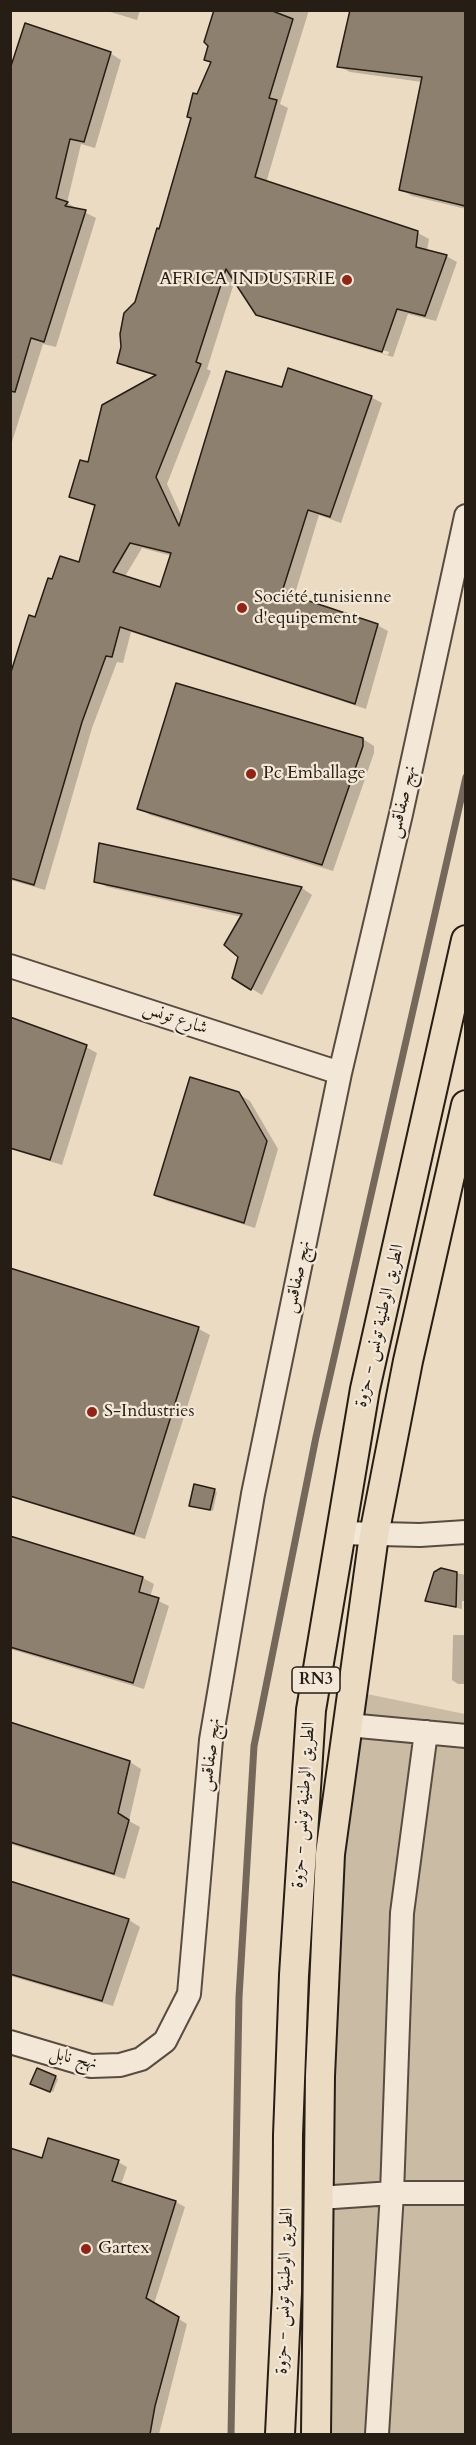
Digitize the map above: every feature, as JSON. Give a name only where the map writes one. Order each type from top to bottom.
[{"type":"main road","name":"الطريق الوطنية تونس - حزوة","points":[[280,2434],[287,2292],[288,2135],[294,1975],[311,1710],[365,1389],[465,940]]},
{"type":"main road","name":"الطريق الوطنية تونس - حزوة","points":[[316,2434],[320,2076],[330,1854],[374,1535],[408,1361],[465,1105]]},
{"type":"street","name":"نهج صفاقس","points":[[165,2041],[189,1994],[211,1740],[253,1494],[340,1073],[401,814],[465,516]]},
{"type":"street","name":"شارع تونس","points":[[10,966],[340,1073]]},
{"type":"street","points":[[340,1533],[420,1535],[465,1532]]},
{"type":"street","points":[[348,1725],[465,1736]]},
{"type":"street","points":[[377,2434],[392,2193],[402,1914],[426,1732]]},
{"type":"street","name":"نهج نابل","points":[[10,2042],[91,2066],[120,2066],[141,2059],[165,2041]]},
{"type":"street","points":[[319,2198],[392,2193],[465,2193]]},
{"type":"shaded area","points":[[367,1694],[465,1714],[465,2434],[318,2434],[343,1865]]},
{"type":"building","points":[[214,10],[270,10],[293,19],[269,98],[277,100],[255,177],[418,231],[416,247],[447,255],[425,316],[397,309],[382,352],[256,315],[226,269],[196,362],[201,364],[156,477],[179,526],[226,371],[282,387],[288,368],[372,396],[330,517],[308,510],[282,592],[378,624],[355,704],[120,627],[112,657],[106,656],[82,722],[34,885],[10,878],[10,675],[29,615],[35,617],[48,578],[52,579],[60,556],[79,562],[95,505],[69,497],[80,460],[88,462],[102,405],[156,375],[117,363],[121,347],[120,334],[124,313],[135,302],[157,228],[159,229],[191,118],[187,117],[193,93],[197,94],[211,62],[204,60],[208,46],[204,42]],"holes":[[[130,543],[171,553],[160,587],[113,572]]]},
{"type":"building","points":[[350,10],[465,10],[465,206],[399,190],[422,77],[337,67]]},
{"type":"building","points":[[25,23],[111,52],[84,142],[70,139],[56,198],[68,202],[65,206],[86,210],[44,342],[31,338],[15,392],[10,391],[10,69]]},
{"type":"building","name":"Pc Emballage","points":[[176,683],[363,738],[363,746],[322,865],[137,809]]},
{"type":"building","points":[[99,843],[302,887],[251,990],[232,978],[238,957],[224,945],[242,914],[94,882]]},
{"type":"building","points":[[10,1017],[87,1045],[50,1160],[10,1148]]},
{"type":"building","points":[[190,1077],[239,1092],[267,1141],[244,1223],[154,1195]]},
{"type":"building","name":"S-Industries","points":[[10,1268],[199,1327],[134,1534],[10,1496]]},
{"type":"building","points":[[194,1484],[215,1489],[210,1510],[189,1506]]},
{"type":"building","points":[[10,1536],[143,1577],[139,1592],[159,1598],[133,1683],[10,1647]]},
{"type":"building","points":[[441,1568],[457,1572],[456,1607],[425,1601],[434,1572]]},
{"type":"building","points":[[10,1722],[130,1761],[118,1813],[129,1820],[114,1874],[10,1842]]},
{"type":"building","points":[[10,1881],[129,1919],[102,2001],[10,1974]]},
{"type":"building","points":[[37,2068],[56,2076],[50,2092],[30,2084]]},
{"type":"building","name":"Gartex","points":[[48,2138],[119,2160],[112,2181],[176,2201],[146,2298],[179,2317],[155,2406],[150,2434],[10,2434],[10,2148],[42,2158]]},
{"type":"waterway","points":[[231,2434],[239,1997],[254,1746],[316,1437],[466,777]]},
{"type":"place","name":"AFRICA INDUSTRIE","points":[[347,280]]},
{"type":"place","name":"Société tunisienne d'equipement","points":[[242,608]]},
{"type":"place","name":"Pc Emballage","points":[[251,774]]},
{"type":"place","name":"S-Industries","points":[[92,1412]]},
{"type":"place","name":"Gartex","points":[[86,2249]]}]
